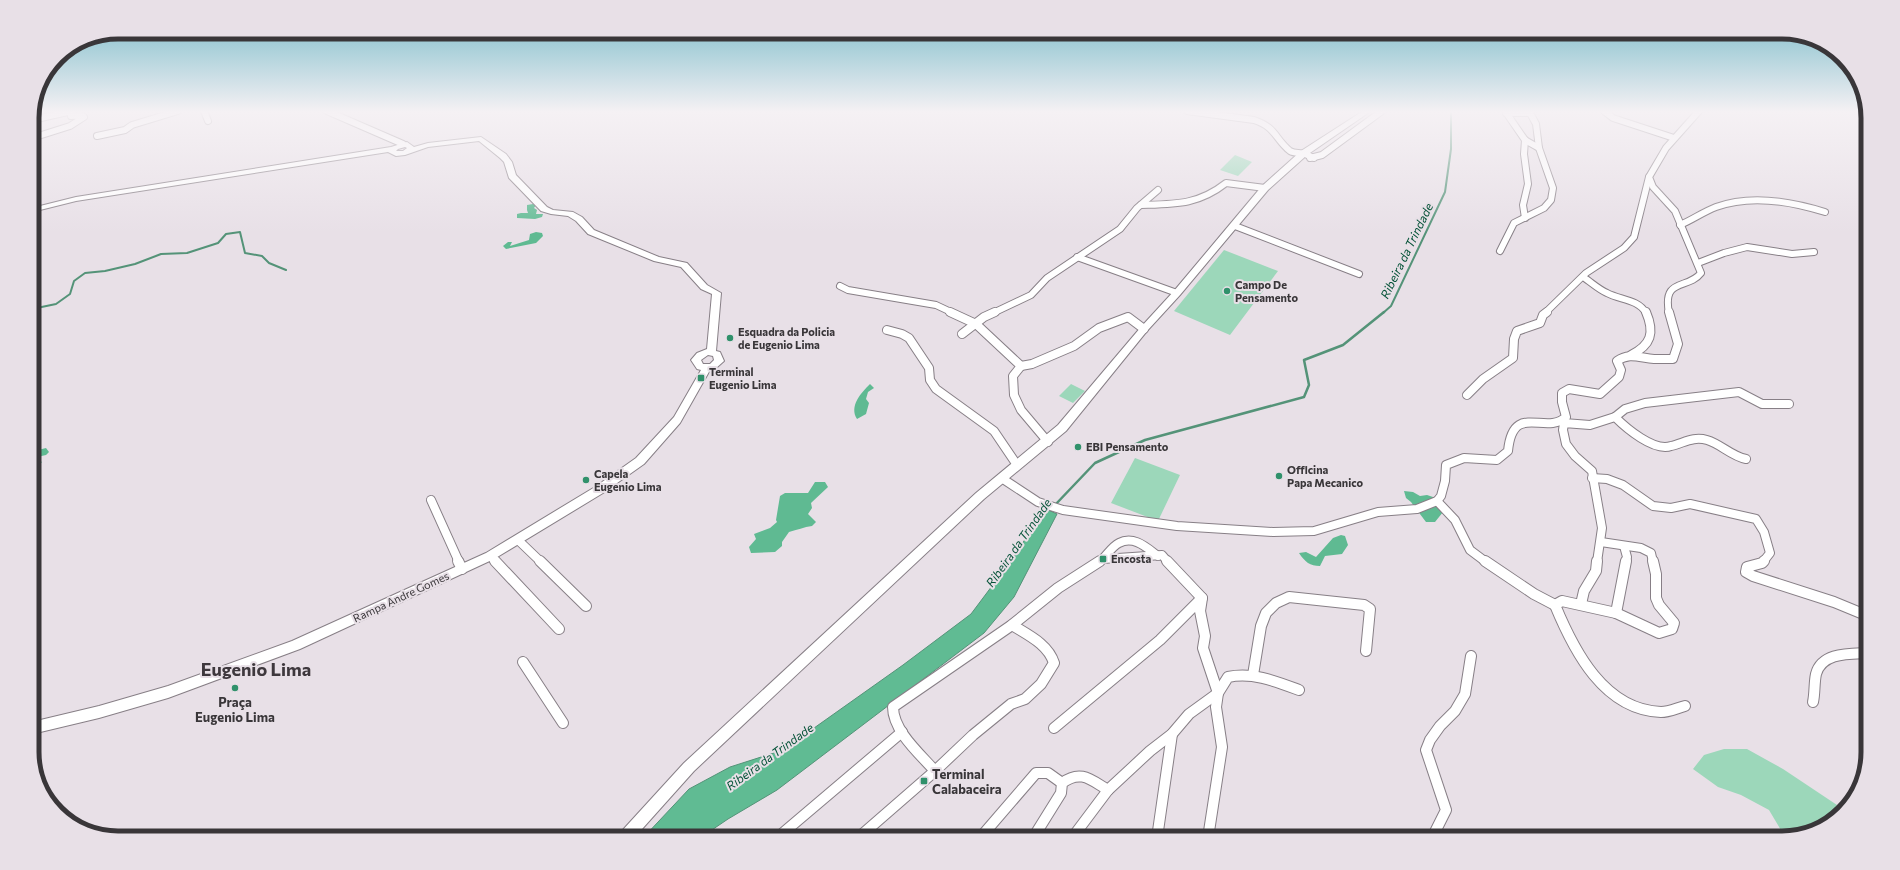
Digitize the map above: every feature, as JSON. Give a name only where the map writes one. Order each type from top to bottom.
[{"type":"street","points":[[39,208],[76,199],[384,152]]},
{"type":"street","points":[[497,152],[508,162],[512,176],[544,209],[551,212],[570,214],[579,219],[591,232],[657,259],[684,265],[704,287],[717,294],[711,352]]},
{"type":"street","points":[[1291,152],[1300,156],[1314,158],[1327,152]]},
{"type":"street","points":[[631,831],[689,767],[980,496],[1017,465],[1048,442],[1067,423],[1144,329],[1177,293],[1265,188],[1307,152]]},
{"type":"street","points":[[1524,152],[1528,184],[1523,205],[1525,218]]},
{"type":"street","points":[[1500,251],[1514,223],[1544,208],[1551,200],[1552,188],[1546,164],[1541,152]]},
{"type":"street","points":[[1467,395],[1482,378],[1513,358],[1515,353],[1513,340],[1517,331],[1540,323],[1543,315],[1583,277],[1624,248],[1634,237],[1649,177],[1663,152]]},
{"type":"street","points":[[1300,156],[1314,158]]},
{"type":"street","points":[[1631,355],[1652,359],[1672,359],[1676,355],[1679,340],[1671,318],[1667,300],[1674,286],[1698,277],[1701,272],[1680,226],[1675,211],[1653,187],[1649,177]]},
{"type":"street","points":[[1141,205],[1198,201],[1216,191],[1226,183],[1265,188]]},
{"type":"street","points":[[962,334],[984,317],[1031,295],[1047,278],[1120,229],[1137,208],[1158,190]]},
{"type":"street","points":[[1680,226],[1716,207],[1734,202],[1760,200],[1799,204],[1825,212]]},
{"type":"street","points":[[1234,226],[1359,274]]},
{"type":"street","points":[[1698,263],[1724,253],[1747,247],[1792,254],[1814,252]]},
{"type":"street","points":[[1077,257],[1177,293]]},
{"type":"street","points":[[1581,604],[1584,591],[1596,571],[1602,528],[1600,510],[1592,478],[1592,471],[1572,455],[1563,437],[1563,421],[1566,417],[1562,402],[1562,393],[1569,389],[1600,394],[1618,377],[1621,370],[1617,361],[1620,358],[1631,355],[1645,347],[1649,334],[1649,321],[1643,308],[1635,303],[1608,293],[1583,277]]},
{"type":"street","points":[[840,286],[848,290],[936,305],[976,324],[1021,366]]},
{"type":"street","points":[[1048,442],[1024,414],[1014,395],[1014,376],[1021,366],[1032,364],[1074,346],[1099,328],[1128,317],[1144,329]]},
{"type":"street","points":[[887,330],[902,334],[909,338],[929,368],[930,380],[936,389],[994,431],[1017,465]]},
{"type":"street","points":[[711,352],[717,354],[719,360],[715,366],[708,368],[700,367],[696,360],[700,355],[711,352]]},
{"type":"street","name":"Rampa Andre Gomes","points":[[39,726],[99,712],[168,692],[296,645],[490,556],[599,490],[640,461],[677,420],[708,368]]},
{"type":"street","points":[[1002,479],[1038,502],[1064,510],[1177,526],[1273,532],[1314,531],[1378,512],[1417,509],[1437,501],[1441,496],[1445,481],[1446,465],[1454,460],[1471,457],[1497,460],[1508,451],[1508,437],[1513,429],[1521,423],[1563,421],[1590,424],[1615,417],[1625,409],[1645,403],[1739,392],[1753,402],[1762,405],[1789,404]]},
{"type":"street","points":[[1615,417],[1630,431],[1656,445],[1669,447],[1688,439],[1706,440],[1720,444],[1740,458],[1746,459]]},
{"type":"street","points":[[1592,478],[1607,479],[1622,485],[1653,506],[1671,508],[1690,504],[1756,520],[1764,532],[1770,553],[1762,563],[1747,567],[1746,572],[1753,576],[1834,602],[1861,613]]},
{"type":"street","points":[[431,500],[462,569]]},
{"type":"street","points":[[1437,501],[1453,517],[1460,529],[1466,547],[1534,594],[1555,605],[1577,652],[1610,693],[1626,704],[1662,712],[1685,706]]},
{"type":"street","points":[[518,540],[586,606]]},
{"type":"street","points":[[935,771],[902,732],[892,715],[893,707],[1012,625],[1058,588],[1103,558],[1119,543],[1130,540],[1143,544],[1158,556]]},
{"type":"street","points":[[1555,605],[1562,601],[1616,613],[1658,633],[1672,629],[1674,623],[1659,605],[1656,598],[1656,574],[1651,553],[1646,549],[1636,546],[1624,546],[1600,542]]},
{"type":"street","points":[[1616,613],[1627,557],[1624,546]]},
{"type":"street","points":[[1103,558],[1162,555],[1202,598]]},
{"type":"street","points":[[490,556],[559,629]]},
{"type":"street","points":[[1253,675],[1261,625],[1266,612],[1280,601],[1289,597],[1364,605],[1370,609],[1366,651]]},
{"type":"street","points":[[1202,598],[1200,611],[1204,636],[1203,648],[1207,664],[1218,693],[1216,707],[1222,747],[1209,831]]},
{"type":"street","points":[[1054,728],[1160,640],[1202,598]]},
{"type":"street","points":[[866,831],[984,726],[1012,704],[1025,699],[1041,684],[1054,663],[1053,657],[1044,648],[1012,625]]},
{"type":"street","points":[[1813,702],[1817,669],[1824,661],[1835,656],[1861,654]]},
{"type":"street","points":[[1436,831],[1446,810],[1426,750],[1430,740],[1440,726],[1455,711],[1465,694],[1471,656]]},
{"type":"street","points":[[522,662],[564,723]]},
{"type":"street","points":[[1077,831],[1108,790],[1150,751],[1172,734],[1189,714],[1218,693],[1228,677],[1240,673],[1253,675],[1299,690]]},
{"type":"street","points":[[785,831],[902,732]]},
{"type":"street","points":[[1158,831],[1172,734]]},
{"type":"street","points":[[986,831],[1036,773],[1048,773],[1062,783]]},
{"type":"street","points":[[1037,831],[1061,793],[1062,783],[1071,776],[1080,775],[1108,790]]},
{"type":"shaded area","points":[[1235,155],[1252,162],[1238,176],[1220,170]]},
{"type":"shaded area","points":[[527,205],[536,205],[534,208],[537,210],[536,214],[543,214],[542,217],[535,219],[517,218],[517,214],[528,213]]},
{"type":"shaded area","points":[[536,232],[542,233],[543,236],[536,243],[506,249],[503,246],[508,242],[512,242],[510,246],[529,240],[530,234]]},
{"type":"shaded area","name":"Campo De Pensamento","points":[[1224,250],[1278,271],[1230,335],[1174,311]]},
{"type":"shaded area","points":[[870,384],[874,388],[868,392],[866,399],[869,403],[866,414],[857,419],[854,409],[855,405],[863,391]]},
{"type":"shaded area","points":[[1071,384],[1085,391],[1073,403],[1059,396]]},
{"type":"shaded area","points":[[46,448],[49,452],[46,455],[39,457],[39,450]]},
{"type":"shaded area","points":[[1135,458],[1180,475],[1158,521],[1111,503]]},
{"type":"shaded area","points":[[815,482],[825,482],[828,487],[811,503],[812,508],[808,514],[816,522],[812,526],[789,532],[782,542],[782,546],[775,552],[751,553],[749,547],[756,539],[754,534],[770,528],[777,522],[776,520],[780,496],[785,493],[808,493]]},
{"type":"shaded area","points":[[1404,491],[1413,492],[1420,496],[1427,495],[1439,499],[1443,512],[1435,522],[1426,522],[1411,502],[1406,498]]},
{"type":"shaded area","points":[[1341,535],[1345,536],[1348,545],[1342,554],[1325,556],[1320,566],[1308,563],[1299,553],[1306,552],[1316,557],[1333,538]]},
{"type":"shaded area","points":[[1724,749],[1747,749],[1783,769],[1837,805],[1838,807],[1826,818],[1817,823],[1807,827],[1781,831],[1769,810],[1741,795],[1718,787],[1693,769],[1704,755]]},
{"type":"water","points":[[1046,509],[1057,514],[1014,597],[984,633],[777,790],[710,831],[650,831],[689,789],[730,767],[783,750],[903,665],[971,614],[1004,570]]},
{"type":"waterway","name":"Ribeira da Trindade","points":[[1383,313],[1391,306],[1445,192],[1451,152]]},
{"type":"waterway","points":[[39,308],[56,304],[70,294],[74,281],[85,273],[105,271],[135,264],[161,254],[187,253],[218,243],[226,234],[240,232],[245,253],[262,256],[269,263],[286,270]]},
{"type":"waterway","name":"Ribeira da Trindade","points":[[1055,505],[1095,463],[1145,440],[1304,397],[1309,385],[1304,360],[1343,345],[1384,312]]},
{"type":"place","name":"Campo De Pensamento","points":[[1227,291]]},
{"type":"place","name":"Esquadra da Policia de Eugenio Lima","points":[[730,338]]},
{"type":"place","name":"Terminal Eugenio Lima","points":[[701,378]]},
{"type":"place","name":"EBI Pensamento","points":[[1078,447]]},
{"type":"place","name":"Officina Papa Mecanico","points":[[1279,476]]},
{"type":"place","name":"Capela Eugenio Lima","points":[[586,480]]},
{"type":"place","name":"Encosta","points":[[1103,559]]},
{"type":"place","name":"Praça Eugenio Lima","points":[[235,688]]},
{"type":"place","name":"Terminal Calabaceira","points":[[924,781]]},
{"type":"district","name":"Eugenio Lima","points":[[256,670]]}]
